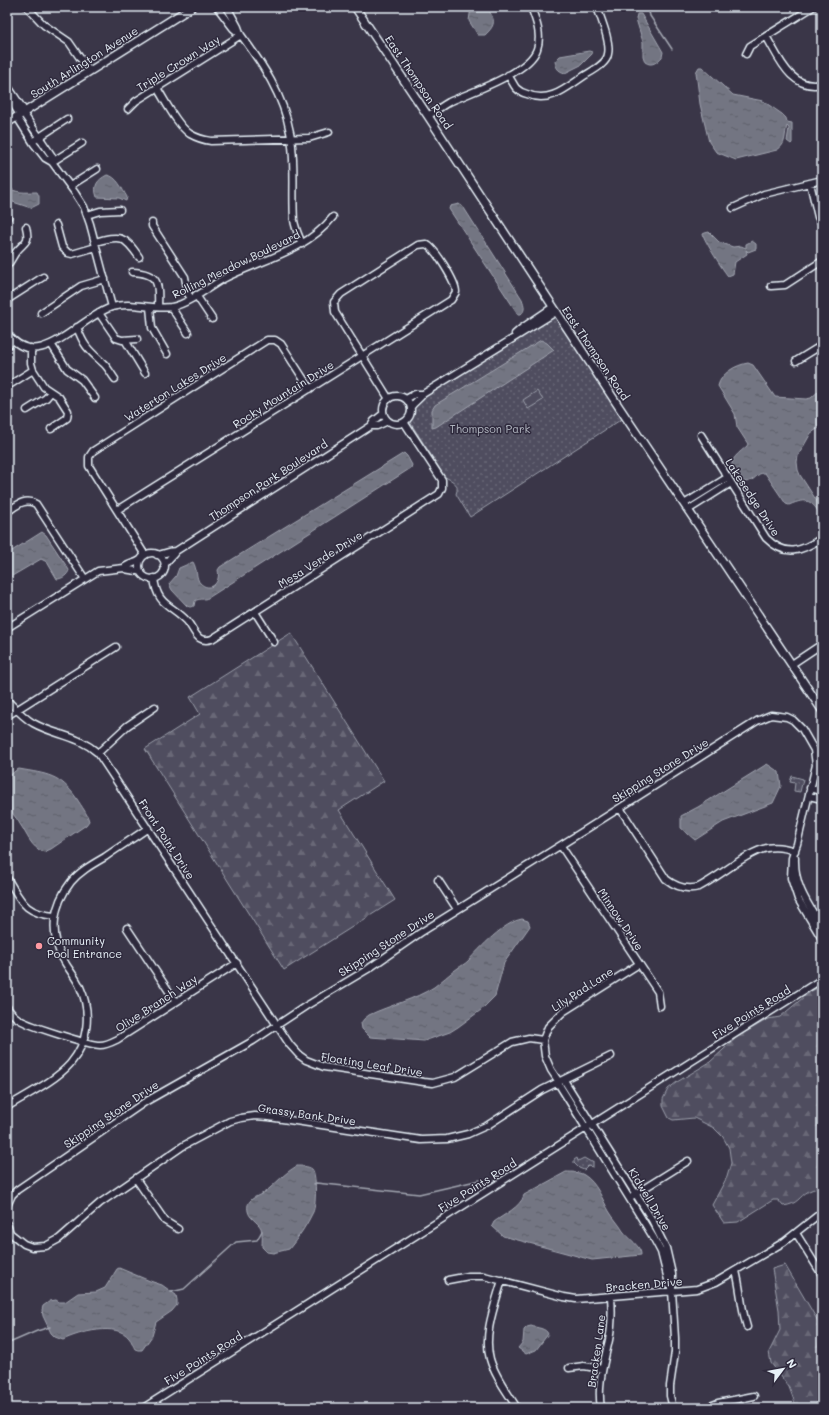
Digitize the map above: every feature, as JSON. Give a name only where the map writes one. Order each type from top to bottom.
[{"type":"main road","name":"South Arlington Avenue","points":[[7,123],[192,7]]},
{"type":"main road","name":"East Thompson Road","points":[[355,7],[554,310],[822,710]]},
{"type":"street","points":[[27,7],[44,25],[70,42],[89,71]]},
{"type":"street","points":[[218,7],[233,28],[241,35],[264,67],[284,110],[291,139],[294,222],[302,244]]},
{"type":"street","points":[[227,7],[241,35]]},
{"type":"street","points":[[428,116],[448,103],[508,75],[531,58],[539,41],[538,29],[531,7]]},
{"type":"street","points":[[508,75],[517,89],[532,97],[543,98],[560,93],[603,63],[608,56],[609,47],[597,7]]},
{"type":"street","points":[[746,54],[750,46],[813,7]]},
{"type":"street","name":"Triple Crown Way","points":[[128,109],[136,101],[241,35]]},
{"type":"street","points":[[766,36],[788,73],[804,84],[822,84]]},
{"type":"street","points":[[7,85],[32,141],[45,158],[52,162],[82,203],[87,215],[112,307]]},
{"type":"street","points":[[157,88],[182,126],[191,134],[201,139],[211,141],[310,138],[328,132]]},
{"type":"street","points":[[7,96],[52,156],[52,162]]},
{"type":"street","points":[[32,141],[67,119]]},
{"type":"street","points":[[52,162],[82,143]]},
{"type":"street","points":[[70,186],[97,169]]},
{"type":"street","points":[[733,208],[764,194],[822,180]]},
{"type":"street","points":[[810,183],[818,217],[822,224]]},
{"type":"street","points":[[87,215],[100,211],[120,210]]},
{"type":"street","name":"Rolling Meadow Boulevard","points":[[32,348],[40,348],[51,344],[99,313],[112,307],[123,305],[171,307],[182,304],[237,272],[282,254],[302,244],[325,227],[333,217]]},
{"type":"street","points":[[152,223],[152,226],[185,277],[188,294],[194,297],[212,319]]},
{"type":"street","points":[[56,225],[62,247],[66,253],[72,254],[109,238],[124,239],[130,244],[139,257]]},
{"type":"street","points":[[7,266],[17,251],[27,242],[28,236],[26,227]]},
{"type":"street","name":"Rocky Mountain Drive","points":[[117,510],[451,300],[456,291],[454,283],[433,249],[427,244],[418,245],[339,295],[334,302],[335,312],[362,355]]},
{"type":"street","points":[[771,286],[785,285],[822,261]]},
{"type":"street","points":[[132,272],[146,273],[155,280],[158,287],[158,307]]},
{"type":"street","points":[[7,300],[43,277]]},
{"type":"street","points":[[41,313],[81,286],[105,279]]},
{"type":"street","points":[[150,306],[152,330],[167,354]]},
{"type":"street","points":[[171,307],[188,333]]},
{"type":"street","points":[[410,407],[419,400],[423,394],[511,338],[522,328],[554,310]]},
{"type":"street","points":[[99,313],[113,336],[125,340],[137,339]]},
{"type":"street","points":[[77,327],[86,347],[107,366],[115,379]]},
{"type":"street","points":[[7,333],[13,340],[23,346],[32,348],[31,362],[33,370],[43,385],[61,399],[69,413],[67,418],[51,429]]},
{"type":"street","points":[[7,346],[13,340]]},
{"type":"street","points":[[125,340],[145,373]]},
{"type":"street","name":"Waterton Lakes Drive","points":[[117,510],[89,466],[89,457],[93,451],[251,350],[267,340],[275,340],[281,344],[310,389]]},
{"type":"street","points":[[51,344],[67,369],[82,380],[95,398]]},
{"type":"street","points":[[796,361],[822,344]]},
{"type":"street","points":[[362,355],[389,399],[396,396],[406,399],[415,394],[423,394]]},
{"type":"street","points":[[11,384],[33,370]]},
{"type":"street","points":[[27,410],[46,398],[51,392]]},
{"type":"street","name":"Thompson Park Boulevard","points":[[372,426],[374,420],[384,414],[384,406],[389,399]]},
{"type":"street","points":[[404,422],[410,416],[410,407],[406,399]]},
{"type":"street","points":[[384,414],[388,421]]},
{"type":"street","name":"Thompson Park Boulevard","points":[[164,566],[166,561],[173,556],[176,551],[372,426],[377,426],[388,421],[395,424],[404,422]]},
{"type":"street","name":"Mesa Verde Drive","points":[[154,578],[156,591],[162,601],[187,622],[196,635],[203,640],[212,638],[255,612],[437,496],[442,488],[442,480],[404,422]]},
{"type":"street","name":"Lakesedge Drive","points":[[701,435],[766,538],[776,547],[798,551],[810,546],[822,538]]},
{"type":"street","points":[[686,507],[729,480]]},
{"type":"street","points":[[7,512],[23,502],[31,501],[39,507],[85,579]]},
{"type":"street","points":[[117,510],[145,555]]},
{"type":"street","name":"Thompson Park Boulevard","points":[[157,555],[170,551],[176,551]]},
{"type":"street","points":[[7,628],[98,571],[124,568],[128,564],[137,563],[140,560],[145,555],[152,553],[162,559],[164,566],[161,574],[154,578],[146,577],[139,568],[140,560]]},
{"type":"street","points":[[124,568],[129,571],[141,572]]},
{"type":"street","points":[[255,612],[274,642]]},
{"type":"street","points":[[792,664],[822,644]]},
{"type":"street","points":[[7,716],[116,647]]},
{"type":"street","name":"Front Point Drive","points":[[7,700],[33,723],[76,738],[92,748],[98,754],[277,1025]]},
{"type":"street","points":[[98,754],[127,726],[155,707]]},
{"type":"street","name":"Skipping Stone Drive","points":[[7,1206],[12,1195],[18,1190],[145,1102],[253,1041],[306,1006],[368,969],[456,909],[560,846],[764,717],[771,715],[787,717],[799,725],[812,743],[816,765],[810,788]]},
{"type":"street","points":[[821,936],[798,899],[793,888],[791,865],[810,788],[822,792]]},
{"type":"street","points":[[808,796],[822,799]]},
{"type":"street","points":[[620,808],[666,879],[682,891],[699,887],[760,850],[776,847],[795,851]]},
{"type":"street","points":[[7,1107],[63,1071],[74,1059],[83,1042],[87,1024],[85,1001],[81,988],[59,952],[55,936],[54,916],[66,890],[79,874],[148,828]]},
{"type":"street","name":"Minnow Drive","points":[[560,846],[658,992],[660,1006]]},
{"type":"street","points":[[795,851],[796,880],[799,889],[822,927]]},
{"type":"street","points":[[7,878],[22,901],[30,910],[41,915],[54,916]]},
{"type":"street","points":[[438,880],[456,909]]},
{"type":"street","points":[[127,928],[176,1002]]},
{"type":"street","name":"Olive Branch Way","points":[[7,1006],[16,1016],[27,1024],[83,1042],[100,1045],[112,1042],[237,963]]},
{"type":"street","name":"Lily Pad Lane","points":[[543,1040],[548,1026],[557,1017],[639,964]]},
{"type":"street","name":"Five Points Road","points":[[143,1408],[822,979]]},
{"type":"street","name":"Floating Leaf Drive","points":[[277,1025],[290,1045],[299,1055],[315,1065],[433,1083],[455,1077],[512,1042],[529,1038],[543,1040]]},
{"type":"street","points":[[543,1040],[545,1056],[551,1070],[593,1124]]},
{"type":"street","name":"Grassy Bank Drive","points":[[7,1224],[10,1233],[24,1244],[32,1247],[46,1246],[59,1239],[100,1203],[183,1146],[221,1125],[242,1118],[255,1116],[269,1117],[420,1140],[447,1139],[468,1134],[488,1125],[542,1090],[611,1056]]},
{"type":"street","points":[[560,1082],[586,1128]]},
{"type":"street","name":"Kidwell Drive","points":[[593,1124],[657,1229],[666,1248],[672,1274],[675,1342],[670,1391],[673,1408]]},
{"type":"street","name":"Kidwell Drive","points":[[586,1128],[654,1237],[672,1292]]},
{"type":"street","points":[[629,1198],[688,1161]]},
{"type":"street","points":[[136,1179],[165,1221],[178,1229]]},
{"type":"street","name":"Bracken Drive","points":[[448,1280],[463,1276],[484,1276],[572,1298],[611,1297],[702,1288],[714,1284],[796,1233],[822,1212]]},
{"type":"street","points":[[796,1233],[822,1276]]},
{"type":"street","points":[[736,1271],[740,1285],[742,1313],[746,1327]]},
{"type":"street","points":[[502,1280],[488,1332],[489,1355],[493,1367],[518,1408]]},
{"type":"street","name":"Bracken Lane","points":[[601,1408],[600,1386],[602,1369],[611,1329],[611,1297]]},
{"type":"street","points":[[569,1368],[581,1366],[602,1369]]},
{"type":"street","points":[[706,1408],[718,1403],[754,1396]]},
{"type":"green space","name":"Thompson Park","points":[[556,312],[625,417],[470,517],[456,494],[457,488],[455,483],[445,477],[408,419],[411,413],[411,407],[423,394]]},
{"type":"green space","points":[[537,391],[543,400],[528,409],[523,400]]},
{"type":"green space","points":[[291,633],[384,781],[339,810],[395,900],[284,970],[145,749],[200,714],[190,697]]},
{"type":"green space","points":[[792,776],[803,779],[800,792],[794,791],[795,783],[790,782]]},
{"type":"green space","points":[[822,986],[822,1187],[805,1193],[792,1204],[783,1206],[778,1200],[773,1200],[738,1222],[724,1223],[712,1205],[727,1177],[731,1163],[729,1148],[723,1137],[714,1128],[694,1118],[673,1120],[669,1118],[663,1106],[663,1099],[668,1089],[710,1062],[737,1037],[768,1019],[780,1017],[811,991]]},
{"type":"green space","points":[[577,1158],[578,1161],[584,1158],[591,1162],[593,1161],[593,1167],[588,1166],[584,1170],[579,1168],[574,1163],[574,1160]]},
{"type":"green space","points":[[785,1265],[822,1328],[822,1408],[794,1408],[795,1403],[789,1387],[771,1363],[769,1352],[780,1330],[779,1310],[772,1269]]},
{"type":"water","points":[[471,7],[486,7],[493,18],[493,24],[485,35],[478,35],[469,21]]},
{"type":"water","points":[[637,14],[641,14],[663,52],[662,57],[654,63],[650,64],[645,62],[643,56],[643,42],[636,19]]},
{"type":"water","points":[[589,51],[592,52],[592,54],[581,65],[565,73],[557,67],[555,61],[560,56]]},
{"type":"water","points":[[699,67],[702,67],[733,95],[763,101],[782,114],[786,118],[787,122],[792,123],[792,143],[791,144],[787,141],[789,128],[787,126],[784,142],[777,150],[736,160],[716,152],[709,142],[700,104],[696,72]]},
{"type":"water","points":[[107,175],[114,178],[119,183],[127,197],[126,201],[119,198],[97,197],[95,190],[98,181]]},
{"type":"water","points":[[7,186],[10,189],[17,191],[37,192],[39,196],[39,204],[31,208],[13,202],[7,202]]},
{"type":"water","points":[[459,204],[464,208],[522,299],[524,309],[521,314],[518,314],[449,209],[450,206]]},
{"type":"water","points":[[709,232],[719,242],[733,247],[741,246],[746,248],[746,244],[752,241],[756,244],[756,249],[748,252],[746,250],[747,254],[735,262],[733,274],[728,276],[714,256],[704,237],[703,234]]},
{"type":"water","points":[[541,340],[547,343],[554,350],[436,427],[432,428],[432,410],[435,405]]},
{"type":"water","points":[[748,363],[753,365],[775,397],[806,399],[811,398],[822,388],[822,426],[811,433],[798,456],[797,462],[800,475],[822,509],[822,517],[815,507],[808,502],[801,501],[789,505],[786,504],[765,473],[760,474],[748,482],[741,481],[735,474],[732,462],[748,444],[737,427],[735,414],[718,386],[722,377],[730,370]]},
{"type":"water","points":[[404,453],[412,465],[411,468],[208,598],[195,601],[194,606],[190,607],[187,606],[172,590],[169,584],[176,576],[179,568],[193,562],[200,583],[204,586],[211,587],[218,579],[218,570],[220,567]]},
{"type":"water","points":[[42,532],[46,535],[69,570],[67,574],[57,579],[47,562],[41,559],[7,579],[7,554]]},
{"type":"water","points":[[767,764],[779,772],[781,786],[773,803],[723,822],[695,840],[681,828],[681,816]]},
{"type":"water","points":[[19,769],[52,776],[65,784],[86,813],[89,821],[86,825],[51,849],[44,852],[36,847],[13,814],[7,796],[10,777]]},
{"type":"water","points":[[522,919],[528,921],[530,926],[504,963],[495,996],[481,1010],[458,1027],[450,1032],[424,1041],[370,1037],[362,1029],[361,1023],[369,1015],[426,992],[434,987],[467,962],[500,930],[515,921]]},
{"type":"water","points":[[297,1166],[309,1167],[314,1172],[316,1190],[313,1212],[308,1222],[289,1249],[273,1253],[267,1252],[262,1247],[261,1228],[249,1213],[248,1205],[250,1201],[265,1192]]},
{"type":"water","points":[[566,1172],[575,1172],[589,1178],[599,1192],[611,1214],[623,1231],[637,1246],[641,1252],[641,1255],[592,1260],[503,1236],[492,1226],[494,1222],[516,1207],[524,1195]]},
{"type":"water","points":[[119,1268],[162,1285],[176,1295],[177,1305],[172,1311],[156,1322],[152,1336],[142,1350],[135,1349],[129,1338],[116,1330],[98,1330],[78,1334],[63,1340],[55,1337],[51,1333],[43,1316],[43,1306],[50,1301],[56,1300],[59,1302],[65,1302],[78,1293],[96,1292],[105,1288]]},
{"type":"water","points":[[531,1326],[543,1329],[548,1334],[536,1350],[526,1354],[518,1348],[523,1342],[524,1330]]},
{"type":"waterway","points":[[648,7],[650,16],[672,49]]},
{"type":"waterway","points":[[314,1184],[419,1194],[480,1180]]},
{"type":"waterway","points":[[171,1292],[184,1289],[236,1242],[257,1240],[262,1231]]},
{"type":"waterway","points":[[7,1344],[50,1327]]},
{"type":"place","name":"Community Pool Entrance","points":[[39,946]]}]
